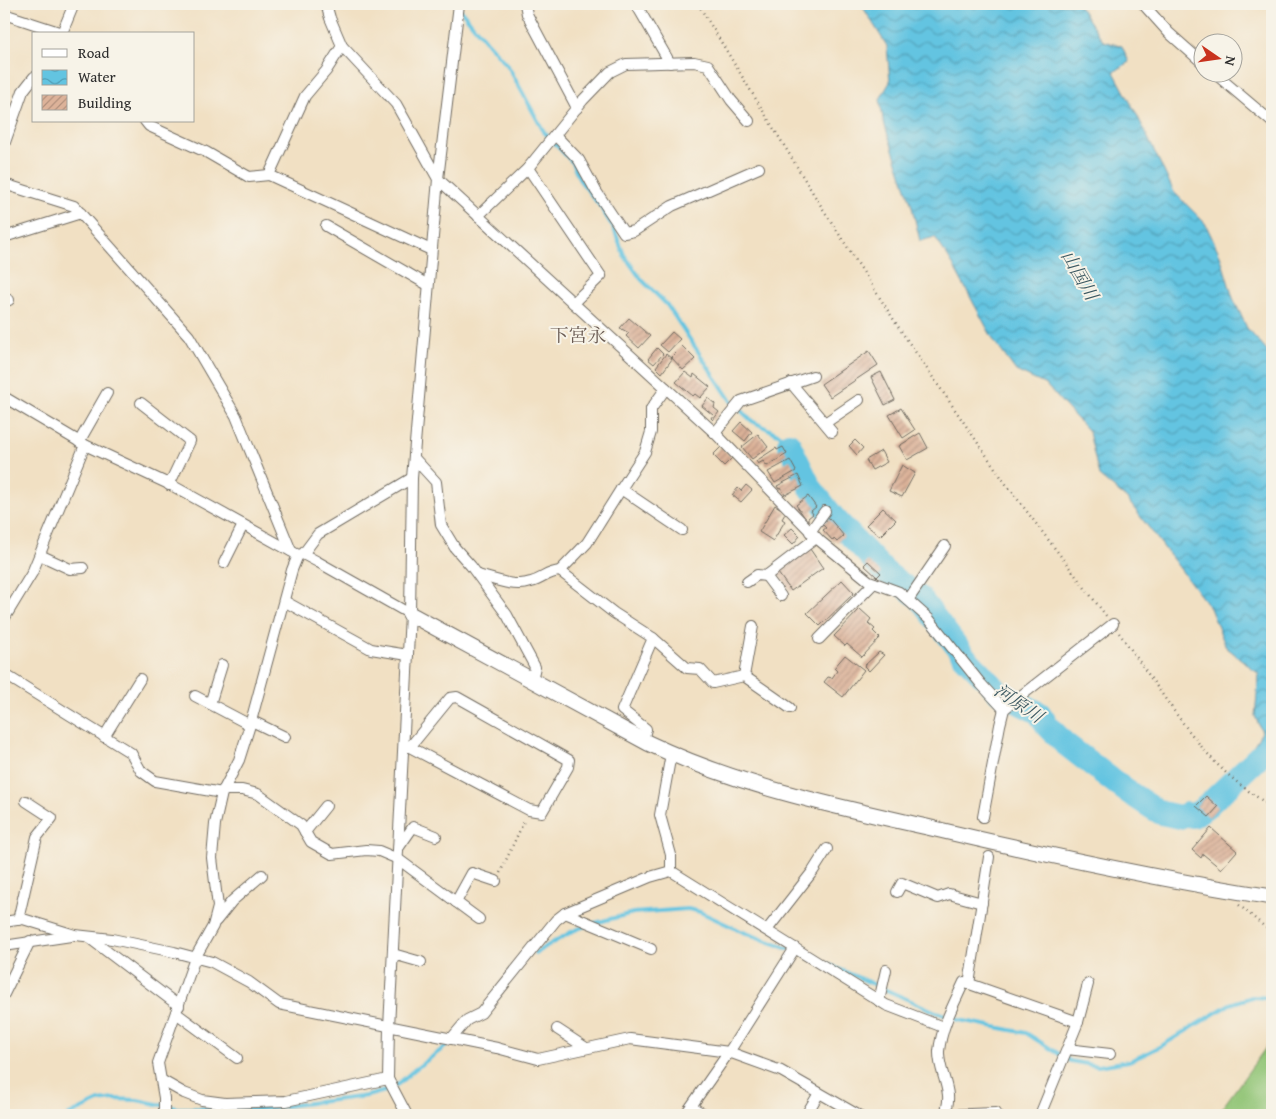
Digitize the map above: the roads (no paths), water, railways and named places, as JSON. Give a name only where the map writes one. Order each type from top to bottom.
[{"type":"street","points":[[61,32],[74,4]]},
{"type":"street","points":[[326,4],[342,46],[396,104],[438,179],[715,433],[813,535],[869,581],[899,592],[929,619],[981,684],[1004,709]]},
{"type":"street","points":[[407,1115],[388,1079],[398,847],[407,745],[412,478],[438,179],[459,4]]},
{"type":"street","points":[[525,4],[528,14],[577,108]]},
{"type":"street","points":[[636,4],[670,63]]},
{"type":"street","points":[[1142,4],[1169,33],[1194,55]]},
{"type":"street","points":[[4,14],[58,32]]},
{"type":"street","points":[[269,175],[305,96],[326,71],[342,46]]},
{"type":"street","points":[[478,216],[528,168],[577,108],[610,72],[626,64],[694,62],[708,65],[731,100],[749,121]]},
{"type":"street","points":[[4,145],[23,91],[32,80]]},
{"type":"street","points":[[1225,82],[1272,122]]},
{"type":"street","points":[[145,122],[149,126],[206,152],[249,177],[269,175],[431,250]]},
{"type":"street","points":[[555,135],[578,160],[624,233],[634,231],[672,206],[759,168]]},
{"type":"street","points":[[528,168],[600,276],[574,303]]},
{"type":"street","points":[[4,184],[74,206],[188,336],[236,416],[297,553]]},
{"type":"street","points":[[4,238],[81,213]]},
{"type":"street","points":[[326,226],[428,285]]},
{"type":"street","points":[[715,433],[741,401],[813,376]]},
{"type":"street","points":[[792,384],[832,432]]},
{"type":"street","points":[[478,575],[522,585],[533,582],[550,572],[560,571],[587,542],[645,452],[651,432],[651,409],[666,388]]},
{"type":"street","points":[[4,619],[32,573],[82,443],[107,393]]},
{"type":"street","points":[[4,397],[82,443],[169,484],[671,754],[720,772],[844,808],[1110,869],[1272,897]]},
{"type":"street","points":[[825,423],[859,400]]},
{"type":"street","points":[[141,403],[190,441],[169,484]]},
{"type":"street","points":[[414,458],[436,482],[441,525],[455,548],[478,575],[507,615],[535,667],[532,680]]},
{"type":"street","points":[[164,1115],[164,1098],[158,1063],[195,958],[212,926],[218,907],[212,858],[215,824],[222,792],[239,760],[251,723],[297,553],[318,534],[412,478]]},
{"type":"street","points":[[621,489],[682,530]]},
{"type":"street","points":[[766,576],[813,535],[824,511]]},
{"type":"street","points":[[224,563],[244,525]]},
{"type":"street","points":[[908,600],[946,546]]},
{"type":"street","points":[[40,555],[70,569],[83,568]]},
{"type":"street","points":[[560,571],[614,613],[653,638],[686,668],[700,669],[713,683],[744,676],[790,708]]},
{"type":"street","points":[[747,582],[757,575],[766,576],[781,596]]},
{"type":"street","points":[[819,639],[874,583]]},
{"type":"street","points":[[284,601],[371,649],[408,655]]},
{"type":"street","points":[[983,818],[1004,709],[1112,624]]},
{"type":"street","points":[[744,676],[753,626]]},
{"type":"street","points":[[642,740],[646,729],[622,710],[653,638]]},
{"type":"street","points":[[210,704],[222,666]]},
{"type":"street","points":[[4,674],[131,753],[141,771],[155,780],[222,792],[242,790],[258,794],[301,825],[311,842],[332,854],[366,850],[379,852],[398,859],[479,919]]},
{"type":"street","points":[[104,737],[140,679]]},
{"type":"street","points":[[195,696],[285,737]]},
{"type":"street","points":[[457,697],[569,760],[568,767],[542,812],[529,810],[407,745],[450,698],[457,697]]},
{"type":"street","points":[[671,754],[660,814],[671,855],[671,871]]},
{"type":"street","points":[[18,920],[37,837],[52,818],[26,802]]},
{"type":"street","points":[[305,832],[326,806]]},
{"type":"street","points":[[398,847],[413,827],[436,836]]},
{"type":"street","points":[[767,930],[813,871],[827,849]]},
{"type":"street","points":[[969,984],[989,856]]},
{"type":"street","points":[[451,1039],[467,1020],[481,1014],[556,920],[565,913],[650,877],[671,871],[886,1005],[943,1027]]},
{"type":"street","points":[[456,902],[472,872],[496,881]]},
{"type":"street","points":[[212,926],[232,901],[262,875]]},
{"type":"street","points":[[897,892],[902,883],[938,898],[949,894],[982,903]]},
{"type":"street","points":[[565,913],[651,949]]},
{"type":"street","points":[[4,922],[23,919],[75,935],[112,939],[174,952],[212,962],[250,982],[279,1004],[497,1048],[538,1059],[630,1039],[729,1052],[781,1071],[858,1115]]},
{"type":"street","points":[[4,946],[75,935]]},
{"type":"street","points":[[88,937],[237,1058]]},
{"type":"street","points":[[4,994],[30,941]]},
{"type":"street","points":[[706,1115],[688,1111],[729,1052],[795,948]]},
{"type":"street","points":[[393,954],[421,962]]},
{"type":"street","points":[[880,1001],[886,970]]},
{"type":"street","points":[[996,1113],[944,1115],[949,1104],[939,1054],[943,1027],[964,982],[1078,1022]]},
{"type":"street","points":[[1040,1115],[1078,1022],[1088,984]]},
{"type":"street","points":[[557,1029],[586,1048]]},
{"type":"street","points":[[1067,1048],[1110,1054]]},
{"type":"street","points":[[161,1080],[184,1093],[202,1100],[225,1103],[286,1101],[388,1079]]},
{"type":"street","points":[[806,1115],[819,1093]]},
{"type":"water","name":"山国川","points":[[861,4],[1078,4],[1103,41],[1122,46],[1129,62],[1114,72],[1174,192],[1205,223],[1220,255],[1233,298],[1247,328],[1272,357],[1272,758],[1250,751],[1262,732],[1255,716],[1259,674],[1226,647],[1210,608],[1127,499],[1099,476],[1089,432],[1046,385],[1016,371],[994,341],[953,265],[935,237],[920,241],[911,203],[883,120],[880,99],[890,82],[887,46]]},
{"type":"waterway","points":[[460,9],[508,66],[544,132],[572,162],[579,179],[600,206],[614,229],[624,255],[641,279],[667,305],[731,401],[752,421],[780,435],[789,444]]},
{"type":"waterway","name":"河原川","points":[[789,444],[810,487],[834,518],[884,571],[920,598],[964,656],[999,692],[1039,713],[1047,725],[1064,743],[1125,790],[1151,807],[1161,813],[1180,817],[1187,814],[1193,816],[1207,806],[1272,744]]},
{"type":"waterway","points":[[595,923],[633,913],[688,909],[700,912],[743,932],[789,949]]},
{"type":"waterway","points":[[535,953],[573,931],[588,925]]},
{"type":"waterway","points":[[828,964],[936,1012],[959,1020],[1026,1033],[1070,1061],[1098,1066],[1129,1061],[1143,1055],[1230,1004],[1252,997],[1272,998]]},
{"type":"waterway","points":[[69,1115],[99,1101],[114,1099],[137,1100],[177,1108],[253,1110],[367,1096],[385,1091],[398,1084],[452,1042]]},
{"type":"district","name":"下宮永","points":[[578,335]]}]
